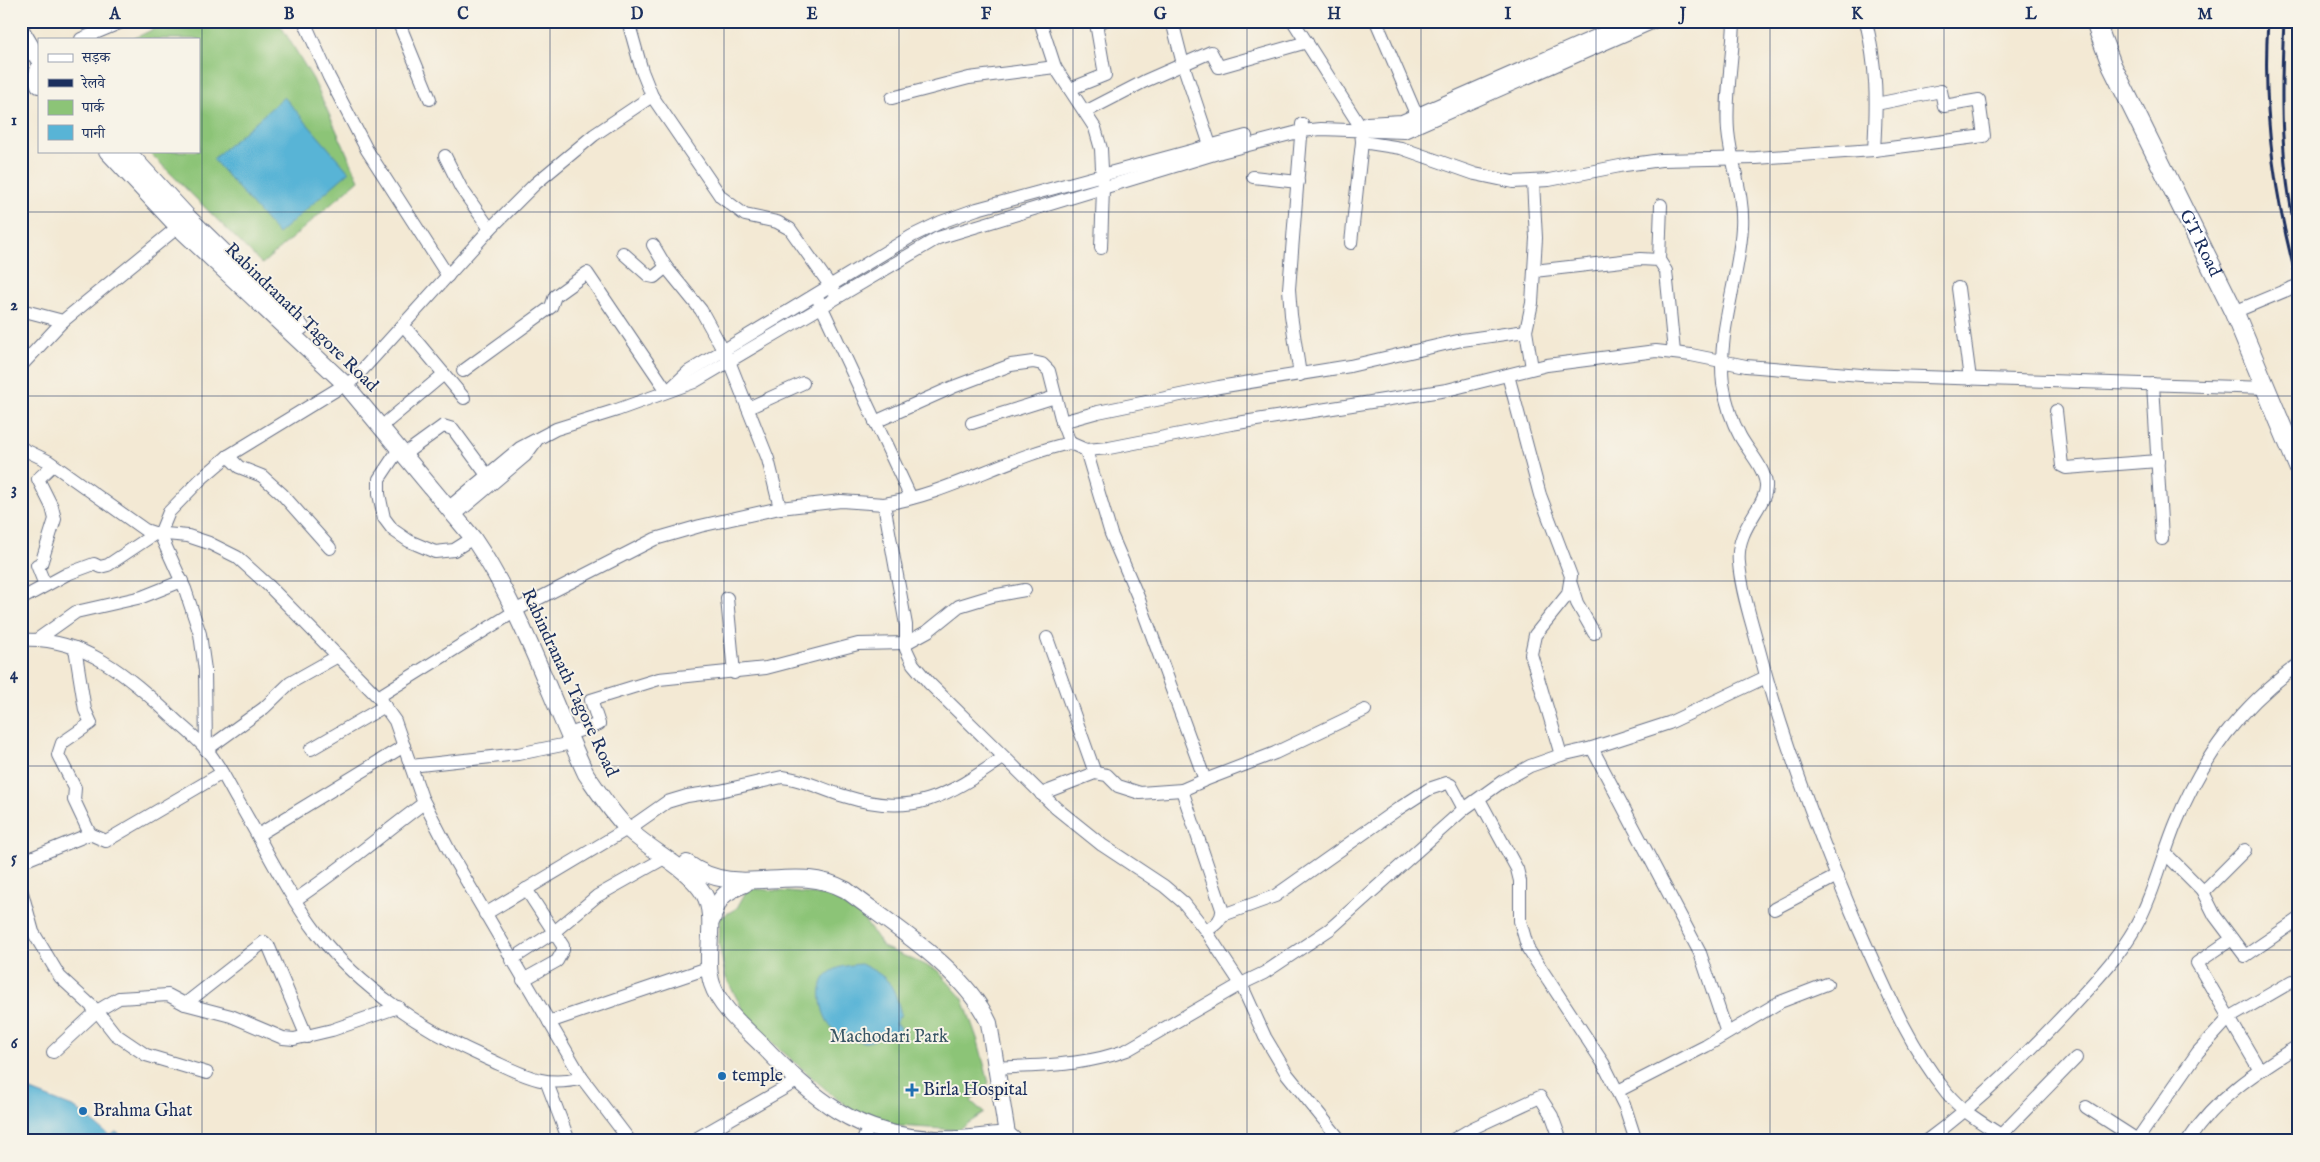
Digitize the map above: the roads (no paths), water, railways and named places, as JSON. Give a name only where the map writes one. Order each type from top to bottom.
[{"type":"highway","name":"GT Road","points":[[2095,21],[2112,66],[2238,310],[2299,468]]},
{"type":"highway","name":"GT Road","points":[[2104,21],[2109,36],[2238,310],[2299,447]]},
{"type":"main road","points":[[21,30],[32,62]]},
{"type":"main road","name":"Rabindranath Tagore Road","points":[[108,152],[350,382],[388,421],[404,449]]},
{"type":"main road","name":"Rabindranath Tagore Road","points":[[128,152],[183,223]]},
{"type":"main road","name":"Rabindranath Tagore Road","points":[[350,382],[504,569],[519,609]]},
{"type":"main road","name":"Rabindranath Tagore Road","points":[[454,509],[519,609],[548,663],[573,737],[596,776],[632,826],[667,859],[695,880],[706,897],[709,911],[708,968],[712,985],[720,1000],[797,1081],[866,1134],[886,1134],[937,1140],[1003,1138],[998,1068],[989,1023],[971,993],[948,970],[846,890],[828,882],[804,877],[748,882],[707,876],[632,826]]},
{"type":"main road","points":[[709,930],[718,902],[726,891],[748,882]]},
{"type":"street","points":[[85,38],[103,34],[124,21]]},
{"type":"street","points":[[304,21],[329,77],[366,150],[448,276]]},
{"type":"street","points":[[398,21],[430,99]]},
{"type":"street","points":[[628,21],[642,71],[652,96],[721,197],[745,215],[777,222],[790,229],[839,298]]},
{"type":"street","points":[[1040,21],[1055,67],[1095,128],[1101,149],[1103,188],[1101,248]]},
{"type":"street","points":[[1070,89],[1105,75],[1096,23],[1102,21]]},
{"type":"street","points":[[1172,21],[1183,64],[1210,146]]},
{"type":"street","points":[[1293,21],[1360,131],[1350,242]]},
{"type":"street","points":[[1376,21],[1416,114]]},
{"type":"street","points":[[1360,131],[1402,121],[1630,21]]},
{"type":"street","points":[[454,509],[487,476],[520,448],[556,430],[694,382],[726,356],[816,294],[912,236],[941,222],[977,209],[1281,126],[1395,133],[1410,130],[1656,21]]},
{"type":"street","points":[[1734,21],[1727,119],[1741,198],[1742,225],[1740,249],[1723,340],[1722,362],[1726,401],[1731,416],[1761,470],[1766,487],[1764,496],[1740,540],[1738,552],[1739,567],[1766,678],[1802,786],[1836,876],[1912,1043],[1949,1095],[1964,1111],[2005,1138],[2076,1058]]},
{"type":"street","points":[[1866,21],[1875,67],[1874,150]]},
{"type":"street","points":[[1085,112],[1211,52],[1219,67],[1307,42]]},
{"type":"street","points":[[892,98],[970,78],[1055,67]]},
{"type":"street","points":[[1360,131],[1458,169],[1496,179],[1533,182],[1640,162],[1733,159],[1874,150],[1984,136],[1979,100],[1944,106],[1942,91],[1876,104]]},
{"type":"street","points":[[21,599],[67,574],[94,564],[100,567],[108,565],[158,533],[174,505],[228,456],[350,382],[404,326],[490,229],[535,184],[574,150],[652,96]]},
{"type":"street","points":[[1300,375],[1289,289],[1302,127]]},
{"type":"street","points":[[726,356],[839,298],[938,238],[1302,127]]},
{"type":"street","points":[[445,156],[461,188],[490,229]]},
{"type":"street","points":[[1253,177],[1298,182]]},
{"type":"street","points":[[1532,368],[1526,332],[1532,303],[1536,238],[1533,182]]},
{"type":"street","points":[[1661,205],[1659,260],[1666,271],[1674,352]]},
{"type":"street","points":[[21,366],[63,321],[183,223]]},
{"type":"street","points":[[653,245],[666,267],[701,310],[726,356],[773,475],[780,508]]},
{"type":"street","points":[[623,253],[649,276],[654,277],[666,267]]},
{"type":"street","points":[[1534,271],[1640,259],[1659,260]]},
{"type":"street","points":[[463,371],[551,307],[555,296],[587,274],[667,391]]},
{"type":"street","points":[[2238,310],[2299,285]]},
{"type":"street","points":[[1958,288],[1970,379]]},
{"type":"street","points":[[816,294],[911,498]]},
{"type":"street","points":[[21,310],[63,321]]},
{"type":"street","points":[[404,326],[464,398]]},
{"type":"street","points":[[1062,422],[1134,404],[1236,384],[1300,375],[1375,361],[1462,340],[1526,332]]},
{"type":"street","points":[[311,749],[519,609],[639,546],[656,539],[700,526],[780,508],[842,501],[884,504],[911,498],[961,482],[1012,460],[1070,443],[1086,450],[1109,448],[1231,424],[1406,397],[1532,368],[1640,352],[1674,352],[1722,362],[1798,371],[1970,379],[2267,388]]},
{"type":"street","points":[[875,422],[953,387],[1025,362],[1042,364],[1049,371],[1062,422],[1070,443]]},
{"type":"street","points":[[388,421],[444,374]]},
{"type":"street","points":[[1508,375],[1540,495],[1571,576],[1568,594],[1562,604],[1535,635],[1531,654],[1561,755]]},
{"type":"street","points":[[748,408],[804,383]]},
{"type":"street","points":[[2152,384],[2162,539]]},
{"type":"street","points":[[972,423],[1055,397]]},
{"type":"street","points":[[2056,411],[2060,456],[2062,466],[2066,468],[2158,460]]},
{"type":"street","points":[[472,538],[454,550],[435,552],[409,542],[393,530],[384,518],[379,494],[379,479],[404,449],[443,426],[453,429],[487,476]]},
{"type":"street","points":[[454,509],[524,456],[537,439]]},
{"type":"street","points":[[21,448],[53,464],[145,530],[188,536],[209,543],[237,557],[269,586],[382,701],[395,721],[424,804],[485,914],[582,1078],[630,1141]]},
{"type":"street","points":[[1086,450],[1111,534],[1138,597],[1205,780]]},
{"type":"street","points":[[228,456],[239,467],[262,476],[282,494],[330,548]]},
{"type":"street","points":[[45,585],[37,565],[41,564],[55,518],[52,507],[38,479],[53,464]]},
{"type":"street","points":[[884,504],[906,625],[908,657],[918,671],[1041,794],[1095,839],[1164,886],[1184,903],[1206,931],[1241,984],[1265,1036],[1288,1074],[1341,1141]]},
{"type":"street","points":[[158,533],[182,581],[200,634],[205,670],[206,750]]},
{"type":"street","points":[[38,639],[76,612],[142,597],[182,581]]},
{"type":"street","points":[[1571,584],[1577,603],[1594,633]]},
{"type":"street","points":[[411,766],[518,754],[573,737],[599,724],[591,700],[659,679],[734,673],[788,663],[858,644],[906,642],[917,639],[959,606],[992,596],[1025,590]]},
{"type":"street","points":[[726,598],[734,673]]},
{"type":"street","points":[[1047,638],[1095,773]]},
{"type":"street","points":[[21,640],[38,639],[75,648],[118,670],[136,683],[206,750],[222,773],[295,900],[318,934],[360,979],[398,1007],[474,1052],[548,1083],[569,1082],[582,1078]]},
{"type":"street","points":[[75,648],[85,710],[91,723],[62,743],[58,755],[75,788],[74,800],[90,834],[106,841],[222,773]]},
{"type":"street","points":[[206,750],[257,714],[290,684],[338,656]]},
{"type":"street","points":[[1926,1141],[1964,1111],[2034,1046],[2118,954],[2136,926],[2189,793],[2207,759],[2246,709],[2268,688],[2299,664]]},
{"type":"street","points":[[998,1068],[1084,1062],[1109,1057],[1147,1039],[1241,984],[1264,973],[1330,929],[1464,809],[1504,781],[1530,766],[1561,755],[1592,748],[1669,723],[1766,678]]},
{"type":"street","points":[[1041,794],[1095,773],[1107,775],[1118,786],[1140,793],[1182,790],[1275,753],[1365,710]]},
{"type":"street","points":[[258,835],[404,746]]},
{"type":"street","points":[[1592,748],[1700,953],[1727,1033]]},
{"type":"street","points":[[485,914],[675,798],[720,791],[782,777],[800,780],[861,801],[880,804],[918,804],[952,791],[1003,758]]},
{"type":"street","points":[[1223,914],[1267,900],[1288,888],[1398,809],[1447,782],[1464,809]]},
{"type":"street","points":[[1182,790],[1220,899],[1223,914],[1218,923],[1206,931]]},
{"type":"street","points":[[1478,799],[1517,869],[1520,881],[1520,921],[1528,949],[1575,1018],[1618,1092],[1630,1122],[1633,1141]]},
{"type":"street","points":[[295,900],[337,872],[371,842],[424,804]]},
{"type":"street","points":[[21,862],[90,834]]},
{"type":"street","points":[[2202,890],[2206,889],[2245,850]]},
{"type":"street","points":[[2165,853],[2202,890],[2215,916],[2245,956],[2299,919]]},
{"type":"street","points":[[511,959],[554,932],[596,896],[661,860],[667,859]]},
{"type":"street","points":[[1774,909],[1836,876]]},
{"type":"street","points":[[21,889],[33,932],[60,977],[97,1011],[115,1034],[146,1056],[207,1073]]},
{"type":"street","points":[[524,980],[557,961],[562,956],[563,946],[526,889]]},
{"type":"street","points":[[2232,939],[2197,963],[2259,1069]]},
{"type":"street","points":[[185,1004],[264,942],[269,947],[307,1037]]},
{"type":"street","points":[[549,1022],[708,968]]},
{"type":"street","points":[[2086,1107],[2138,1140],[2198,1052],[2229,1018],[2293,981]]},
{"type":"street","points":[[1618,1092],[1780,1002],[1826,984]]},
{"type":"street","points":[[53,1052],[97,1011],[119,998],[168,995],[185,1004],[231,1016],[284,1038],[307,1037],[398,1007]]},
{"type":"street","points":[[2188,1141],[2210,1110],[2235,1087],[2259,1069],[2299,1045]]},
{"type":"street","points":[[692,1141],[797,1081]]},
{"type":"street","points":[[548,1083],[569,1141]]},
{"type":"street","points":[[1451,1141],[1473,1128],[1540,1097],[1552,1116],[1561,1141]]},
{"type":"water","points":[[284,97],[349,172],[278,234],[213,159]]},
{"type":"water","points":[[861,964],[878,973],[892,988],[901,1014],[895,1024],[901,1027],[896,1037],[890,1033],[871,1041],[855,1041],[839,1035],[828,1023],[821,997],[821,988],[824,980],[835,969]]},
{"type":"water","points":[[21,1087],[75,1108],[110,1136],[116,1132],[129,1141],[21,1141]]},
{"type":"railway","points":[[2268,21],[2267,88],[2272,156],[2283,222],[2299,288]]},
{"type":"railway","points":[[2284,21],[2283,135],[2288,190],[2299,247]]},
{"type":"place","name":"temple","points":[[722,1076]]},
{"type":"place","name":"Birla Hospital","points":[[912,1090]]},
{"type":"place","name":"Brahma Ghat","points":[[83,1111]]},
{"type":"park label","name":"Machodari Park","points":[[889,1037]]}]
